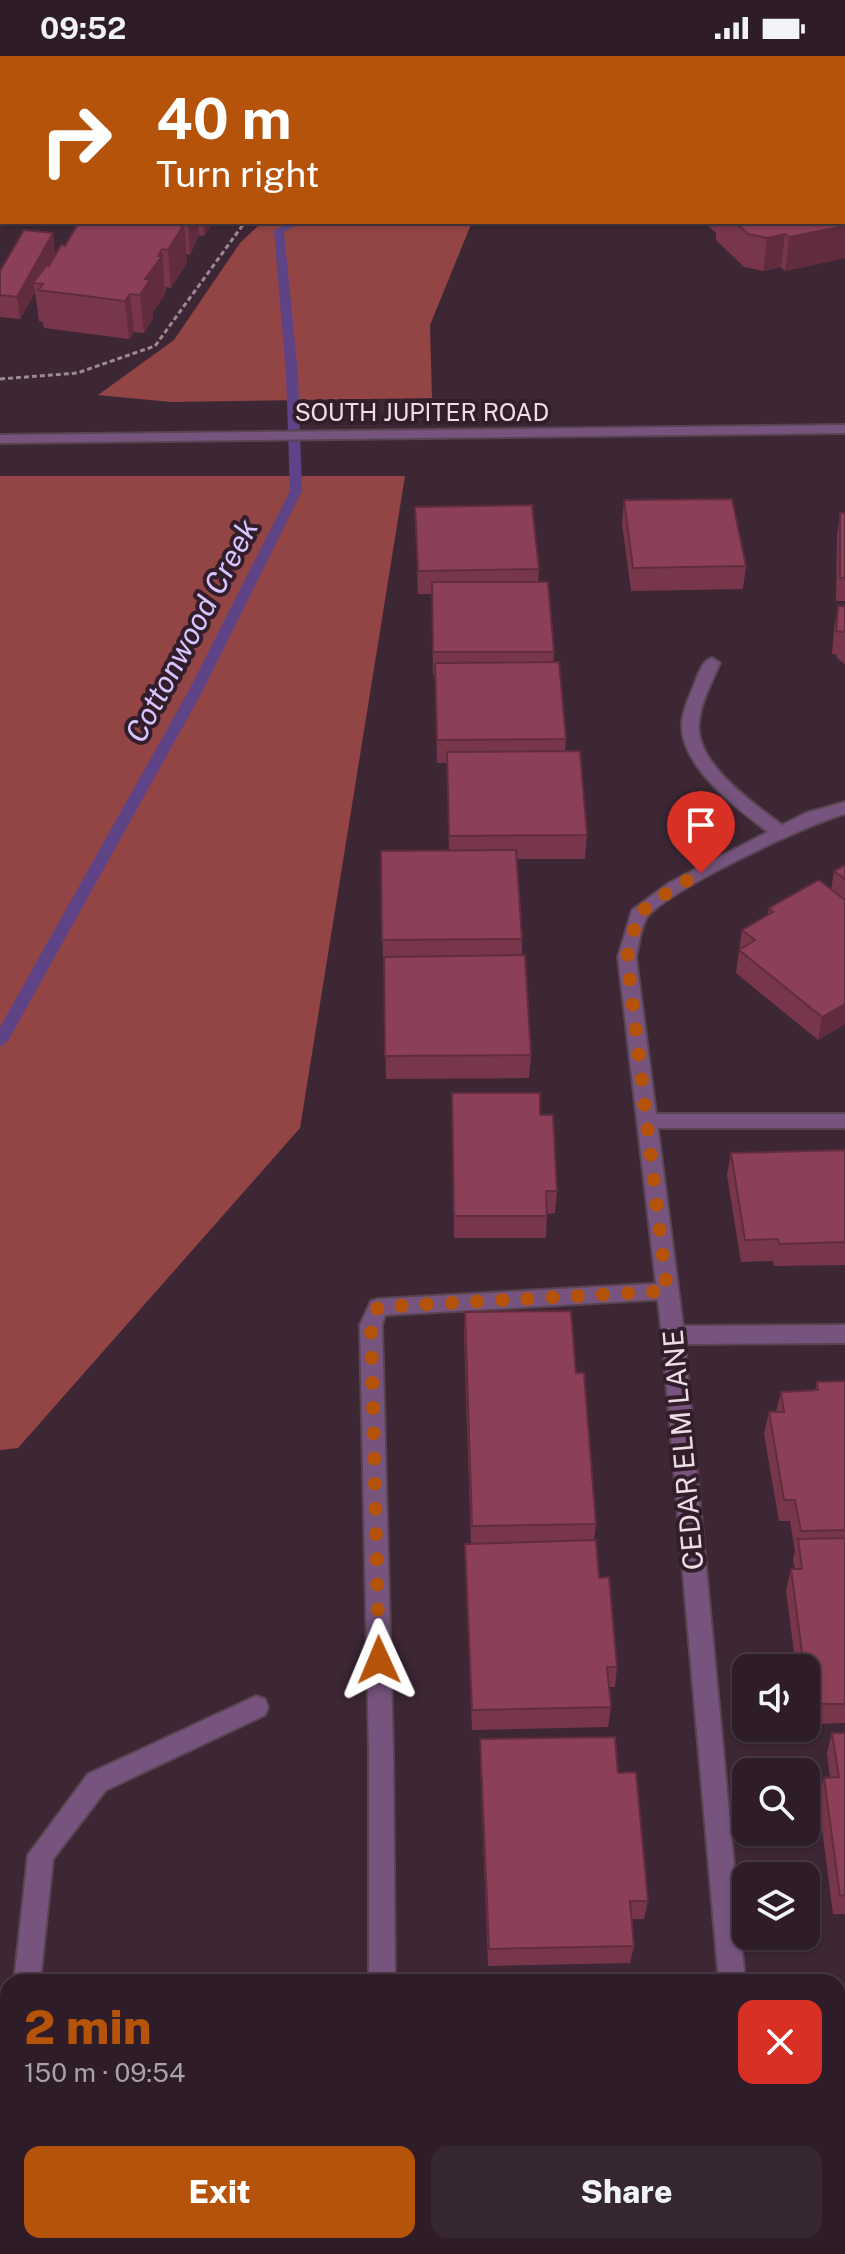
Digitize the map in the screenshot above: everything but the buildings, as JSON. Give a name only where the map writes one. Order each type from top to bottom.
[{"type":"street","name":"SOUTH JUPITER ROAD","points":[[0,439],[845,429]]},
{"type":"street","points":[[712,663],[690,725],[694,748],[734,796],[780,833]]},
{"type":"street","name":"CEDAR ELM LANE","points":[[731,1974],[673,1335],[627,957],[638,914],[675,887],[812,817],[845,808]]},
{"type":"street","points":[[647,1121],[845,1121]]},
{"type":"street","points":[[382,1974],[381,1751],[371,1325],[378,1307],[667,1291]]},
{"type":"street","points":[[673,1335],[845,1334]]},
{"type":"street","points":[[28,1974],[41,1855],[97,1782],[256,1707]]},
{"type":"path","points":[[0,379],[77,373],[155,346],[244,224]]},
{"type":"shaded area","points":[[260,224],[471,224],[430,325],[432,398],[171,402],[98,395],[174,340],[240,243]]},
{"type":"shaded area","points":[[0,476],[405,476],[300,1128],[18,1448],[0,1450]]},
{"type":"waterway","name":"Cottonwood Creek","points":[[0,1041],[195,692],[296,491],[292,374],[279,231],[292,224]]},
{"type":"route","points":[[379,1660],[371,1325],[378,1307],[667,1291],[627,957],[638,914],[675,887],[701,873]]}]
